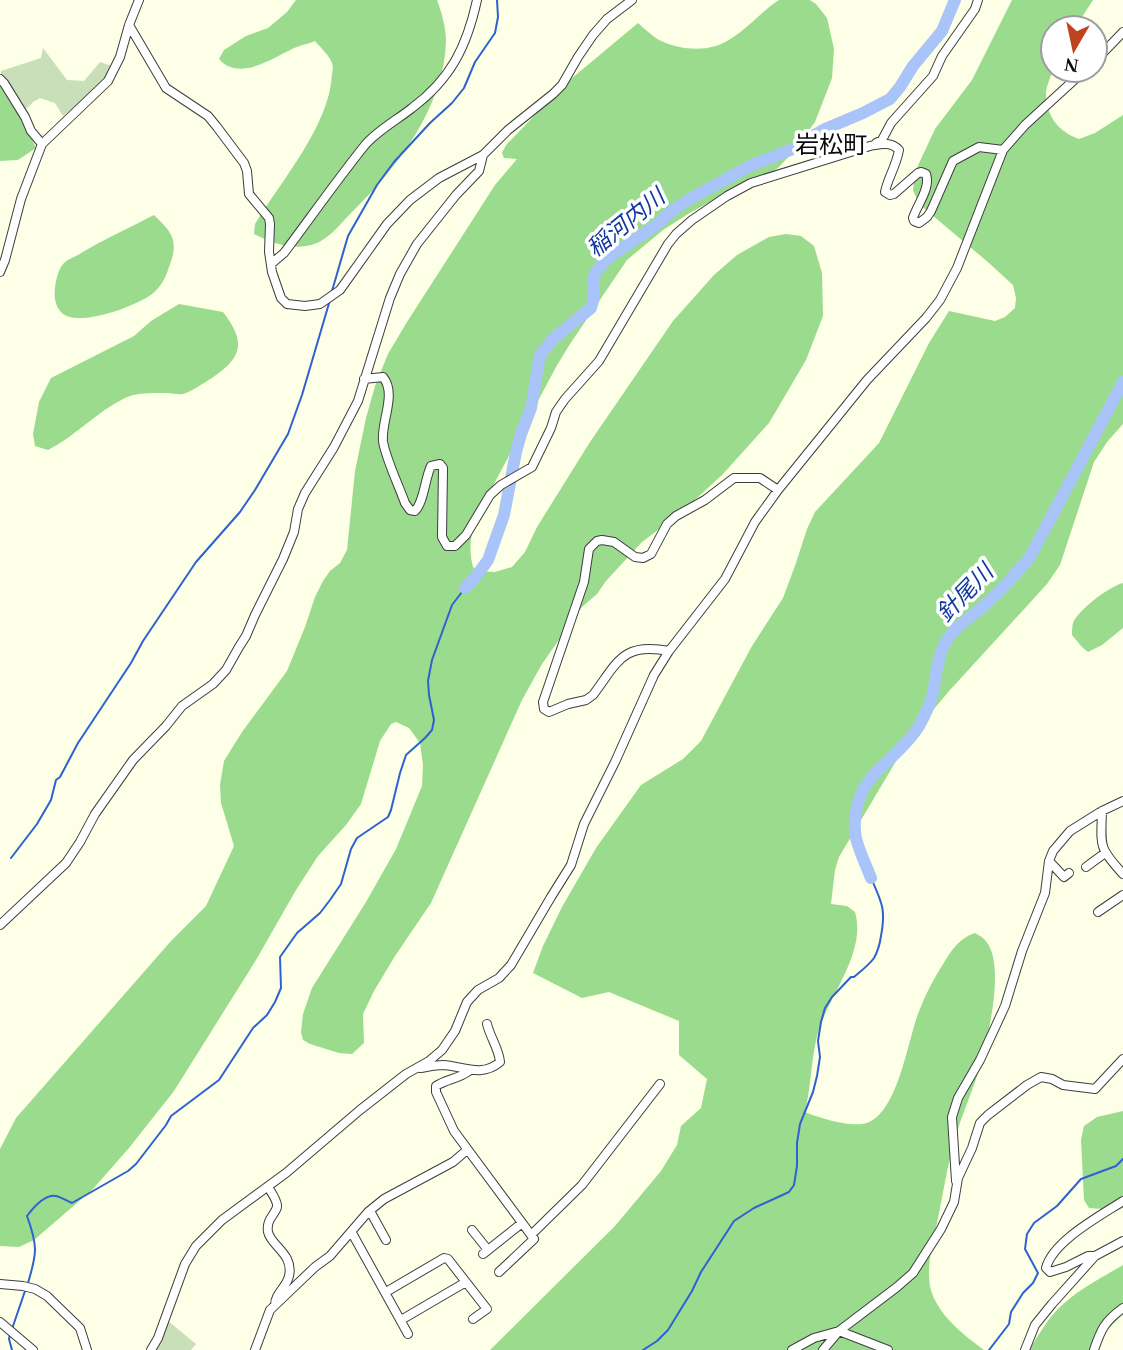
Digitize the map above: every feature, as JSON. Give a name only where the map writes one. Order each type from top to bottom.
[{"type":"street","points":[[0,272],[21,199],[42,144],[108,81],[120,57],[139,0]]},
{"type":"street","points":[[271,264],[284,253],[367,144],[416,106],[446,77],[467,37],[477,0]]},
{"type":"street","points":[[129,25],[166,88],[208,117],[244,163],[248,194],[270,224],[268,247],[281,298],[287,303],[305,306],[320,304],[340,290],[387,224],[410,200],[439,178],[483,155],[508,130],[553,94],[562,85],[593,35],[607,19],[632,0]]},
{"type":"street","points":[[364,379],[383,377],[387,382],[389,393],[383,439],[405,503],[410,510],[415,511],[419,507],[431,466],[439,464],[443,468],[442,537],[447,546],[455,546],[490,495],[500,485],[532,467],[556,412],[599,361],[676,234],[692,219],[751,183],[882,140],[891,123],[933,76],[942,56],[960,33],[978,0]]},
{"type":"street","points":[[1109,46],[1123,32]]},
{"type":"street","points":[[0,79],[31,131],[42,144]]},
{"type":"street","points":[[151,1350],[185,1264],[196,1246],[222,1220],[268,1187],[360,1110],[442,1050],[455,1031],[467,1002],[478,990],[499,978],[511,965],[571,866],[584,824],[654,675],[669,651],[725,579],[755,522],[778,490],[867,380],[940,300],[957,268],[1003,150],[1025,125],[1070,84]]},
{"type":"street","points":[[870,146],[887,144],[894,145],[899,150],[897,164],[885,192],[890,195],[904,187],[918,173],[926,174],[927,186],[913,218],[919,223],[931,211],[953,161],[979,147],[1003,150]]},
{"type":"street","points":[[0,925],[66,863],[95,814],[133,760],[182,706],[214,684],[226,670],[247,636],[283,559],[294,532],[304,493],[334,447],[358,401],[400,274],[417,244],[479,171],[483,155]]},
{"type":"street","points":[[669,651],[650,647],[623,655],[593,695],[586,700],[549,712],[544,709],[542,702],[584,582],[592,544],[602,540],[614,542],[635,557],[643,558],[651,554],[667,524],[676,516],[705,500],[734,478],[760,478],[778,490]]},
{"type":"street","points":[[957,1188],[952,1116],[958,1098],[980,1060],[1004,1006],[1045,893],[1049,861],[1057,844],[1070,831],[1102,811],[1123,802]]},
{"type":"street","points":[[1102,811],[1101,843],[1105,853],[1123,874]]},
{"type":"street","points":[[1086,867],[1105,853]]},
{"type":"street","points":[[1049,861],[1064,877],[1069,873]]},
{"type":"street","points":[[1098,912],[1123,895]]},
{"type":"street","points":[[417,1068],[444,1065],[469,1071],[493,1068],[500,1062],[487,1024]]},
{"type":"street","points":[[823,1350],[839,1331],[913,1273],[946,1220],[954,1202],[958,1178],[980,1123],[988,1115],[1041,1077],[1052,1079],[1063,1086],[1095,1089],[1123,1059]]},
{"type":"street","points":[[469,1071],[459,1078],[442,1082],[436,1086],[436,1092],[454,1131],[534,1239],[499,1272]]},
{"type":"street","points":[[531,1235],[582,1185],[660,1084]]},
{"type":"street","points":[[255,1350],[270,1310],[330,1256],[370,1211],[384,1199],[453,1162],[467,1150]]},
{"type":"street","points":[[268,1187],[277,1203],[268,1231],[285,1254],[289,1271],[289,1276],[275,1298],[275,1305]]},
{"type":"street","points":[[1096,1256],[1088,1256],[1050,1272],[1046,1268],[1051,1254],[1061,1244],[1123,1201]]},
{"type":"street","points":[[370,1211],[386,1240]]},
{"type":"street","points":[[472,1230],[485,1252],[522,1223]]},
{"type":"street","points":[[352,1233],[408,1334]]},
{"type":"street","points":[[1025,1350],[1035,1325],[1096,1256],[1123,1241]]},
{"type":"street","points":[[386,1292],[444,1258],[448,1259],[487,1309],[473,1319]]},
{"type":"street","points":[[401,1320],[466,1282]]},
{"type":"street","points":[[0,1284],[35,1289],[47,1296],[80,1328],[87,1350]]},
{"type":"street","points":[[1094,1350],[1102,1328],[1123,1308]]},
{"type":"street","points":[[0,1322],[33,1350]]},
{"type":"street","points":[[792,1350],[814,1338],[839,1331],[888,1350]]},
{"type":"green space","points":[[296,0],[437,0],[446,42],[437,90],[415,135],[401,156],[369,195],[329,236],[311,245],[296,247],[275,243],[254,234],[255,224],[314,133],[329,93],[332,63],[315,41],[246,68],[227,66],[219,59],[224,50],[246,36],[268,28],[287,12]]},
{"type":"green space","points":[[779,0],[810,0],[827,18],[834,49],[832,78],[815,122],[778,168],[749,188],[717,198],[688,214],[663,230],[627,260],[556,367],[477,516],[471,541],[473,567],[479,571],[495,572],[512,567],[525,552],[537,527],[590,442],[673,321],[714,275],[737,255],[769,237],[786,234],[801,236],[814,246],[822,273],[823,316],[806,360],[769,423],[723,474],[684,510],[642,542],[597,594],[582,607],[542,664],[522,700],[431,903],[395,956],[363,1014],[364,1043],[352,1054],[339,1053],[310,1044],[303,1040],[301,1032],[303,1014],[312,988],[396,849],[422,786],[420,743],[409,728],[396,722],[391,724],[380,741],[361,804],[318,856],[174,1091],[92,1190],[34,1240],[19,1247],[0,1246],[0,1149],[16,1118],[171,941],[206,906],[234,846],[221,803],[220,785],[224,761],[287,671],[315,597],[323,581],[340,563],[347,550],[355,471],[375,386],[388,354],[407,322],[495,185],[517,159],[504,158],[502,153],[506,145],[565,84],[638,23],[668,44],[706,48],[732,38]]},
{"type":"green space","points":[[1012,0],[1093,0],[1084,14],[1039,14],[1039,84],[1048,84],[1048,109],[1055,122],[1065,132],[1079,139],[1095,133],[1123,115],[1123,424],[1094,462],[1060,565],[1047,584],[911,736],[839,857],[831,904],[847,906],[855,912],[856,944],[817,1036],[805,1112],[853,1124],[867,1123],[878,1116],[894,1091],[918,1014],[937,974],[961,941],[975,933],[984,939],[991,949],[994,964],[994,999],[978,1073],[952,1149],[931,1250],[929,1279],[933,1296],[949,1320],[984,1350],[490,1350],[615,1226],[661,1171],[677,1145],[681,1126],[701,1108],[707,1079],[679,1055],[679,1021],[609,992],[582,998],[533,973],[562,907],[596,848],[641,785],[683,759],[701,741],[752,646],[783,598],[815,512],[879,443],[929,343],[949,311],[995,321],[1015,308],[1013,285],[919,204],[913,190],[915,172],[935,129],[972,80]]},
{"type":"green space","points":[[43,48],[67,80],[84,81],[100,62],[112,66],[98,88],[63,116],[55,103],[40,98],[24,111],[1,77],[1,71],[41,58]]},
{"type":"green space","points":[[0,84],[25,124],[36,148],[18,160],[0,161]]},
{"type":"green space","points":[[154,215],[166,227],[174,244],[168,271],[158,288],[144,299],[107,314],[81,318],[62,313],[56,305],[55,291],[60,268],[64,263]]},
{"type":"green space","points":[[179,304],[223,312],[238,341],[238,348],[230,363],[187,393],[146,393],[130,396],[48,450],[35,446],[33,434],[39,402],[51,378],[134,336],[151,321]]},
{"type":"green space","points":[[1123,583],[1123,628],[1102,645],[1088,652],[1072,635],[1073,623],[1095,599]]},
{"type":"green space","points":[[1123,1111],[1123,1208],[1089,1208],[1084,1200],[1081,1140],[1084,1126],[1097,1117]]},
{"type":"green space","points":[[1123,1265],[1123,1314],[1091,1350],[1029,1350],[1050,1318],[1065,1302]]},
{"type":"green space","points":[[168,1321],[196,1344],[191,1350],[156,1350]]},
{"type":"waterway","points":[[332,291],[348,236],[377,185],[394,162],[464,88],[475,62],[495,33],[497,0]]},
{"type":"waterway","name":"稲河内川","points":[[465,588],[488,560],[504,515],[516,452],[531,408],[540,355],[554,338],[591,308],[595,273],[612,255],[691,198],[752,165],[798,147],[825,129],[890,99],[942,31],[955,0]]},
{"type":"waterway","points":[[11,858],[37,824],[51,800],[56,780],[143,641],[196,562],[240,512],[288,434],[330,300]]},
{"type":"waterway","name":"針尾川","points":[[871,878],[855,830],[857,806],[863,790],[919,726],[931,701],[939,657],[948,639],[998,593],[1030,557],[1123,382]]},
{"type":"waterway","points":[[28,1283],[35,1250],[27,1216],[32,1209],[43,1199],[52,1196],[72,1203],[128,1171],[171,1116],[219,1080],[253,1028],[267,1015],[281,988],[280,957],[297,933],[320,913],[341,884],[357,838],[388,817],[406,755],[432,730],[434,720],[428,681],[432,660],[452,605],[465,588]]},
{"type":"waterway","points":[[643,1350],[668,1330],[734,1221],[754,1208],[789,1192],[794,1185],[800,1124],[817,1076],[820,1057],[818,1041],[825,1008],[851,977],[872,961],[879,944],[883,912],[871,878]]},
{"type":"waterway","points":[[989,1350],[1009,1324],[1011,1312],[1038,1273],[1025,1249],[1027,1234],[1034,1223],[1057,1206],[1081,1179],[1116,1166],[1123,1159]]},
{"type":"waterway","points":[[12,1329],[25,1291]]},
{"type":"waterway","points":[[10,1334],[12,1350]]},
{"type":"district","name":"岩松町","points":[[831,145]]}]
